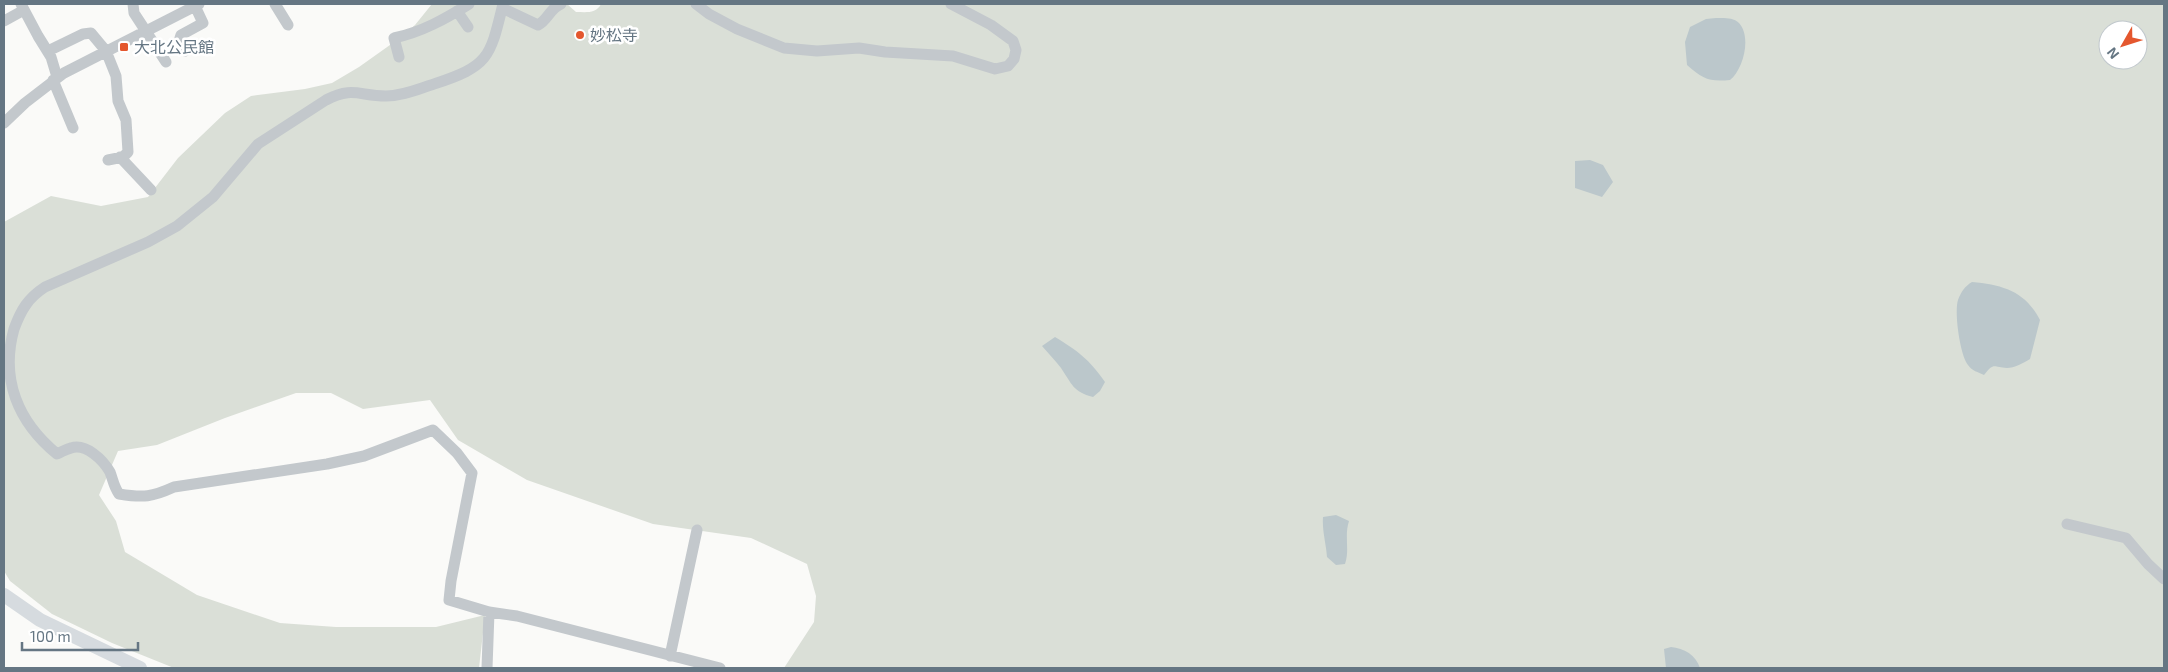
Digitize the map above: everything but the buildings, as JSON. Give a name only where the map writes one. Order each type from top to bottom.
[{"type":"main road","points":[[4,595],[40,620],[140,668]]},
{"type":"street","points":[[133,4],[134,13],[166,62]]},
{"type":"street","points":[[275,4],[288,25]]},
{"type":"street","points":[[696,4],[709,14],[737,29],[784,48],[817,51],[859,48],[885,52],[953,56],[995,69],[1008,66],[1014,59],[1016,50],[1013,41],[991,25],[952,4]]},
{"type":"street","points":[[4,123],[55,79],[197,5],[203,23],[181,36],[185,52]]},
{"type":"street","points":[[553,5],[542,24],[538,25],[502,6],[494,42],[485,57],[467,72],[398,96],[376,96],[353,91],[338,94],[258,144],[213,197],[177,226],[148,242],[46,287],[32,296],[19,315],[8,344],[6,370],[14,398],[26,423],[42,442],[57,454],[72,448],[86,449],[101,461],[110,472],[114,487],[120,494],[141,498],[154,496],[174,486],[327,464],[364,456],[433,430],[457,453],[472,473],[452,572],[449,600],[489,612],[517,616],[720,668]]},
{"type":"street","points":[[4,21],[22,7],[48,51],[55,79],[73,128]]},
{"type":"street","points":[[399,57],[394,38],[409,35],[438,23],[461,7],[468,27]]},
{"type":"street","points":[[48,51],[83,34],[91,33],[106,51],[116,76],[118,101],[126,120],[128,152],[120,157],[108,160]]},
{"type":"street","points":[[120,157],[151,190]]},
{"type":"street","points":[[2067,524],[2126,538],[2148,564],[2164,579]]},
{"type":"street","points":[[670,656],[697,530]]},
{"type":"street","points":[[487,668],[489,612]]},
{"type":"shaded area","points":[[432,4],[567,4],[576,12],[590,12],[594,11],[601,4],[2164,4],[2164,668],[784,668],[814,622],[816,596],[807,564],[751,538],[653,524],[527,480],[458,440],[430,400],[363,409],[331,393],[296,393],[157,445],[118,451],[99,495],[116,521],[125,552],[197,595],[280,623],[336,627],[436,627],[485,615],[479,668],[174,668],[112,643],[52,614],[10,581],[4,571],[4,222],[51,196],[101,206],[148,197],[178,158],[225,113],[251,96],[305,89],[332,83],[359,67],[415,25]]},
{"type":"shaded area","points":[[1728,18],[1737,21],[1743,29],[1745,36],[1742,61],[1739,69],[1730,80],[1711,80],[1698,74],[1687,65],[1685,42],[1690,27],[1706,19]]},
{"type":"shaded area","points":[[1590,160],[1603,165],[1613,182],[1602,197],[1575,188],[1575,161]]},
{"type":"shaded area","points":[[1972,282],[1994,285],[2012,291],[2034,310],[2040,320],[2030,359],[2010,368],[1992,367],[1984,375],[1973,370],[1968,365],[1960,343],[1957,306],[1962,292]]},
{"type":"shaded area","points":[[1055,337],[1083,356],[1105,382],[1100,391],[1093,397],[1081,393],[1074,387],[1059,365],[1042,346]]},
{"type":"shaded area","points":[[1336,515],[1349,521],[1345,564],[1336,565],[1327,557],[1323,517]]},
{"type":"shaded area","points":[[1671,647],[1689,653],[1696,659],[1700,668],[1666,668],[1664,649]]},
{"type":"place","name":"妙松寺","points":[[580,35]]},
{"type":"place","name":"大北公民館","points":[[124,47]]}]
